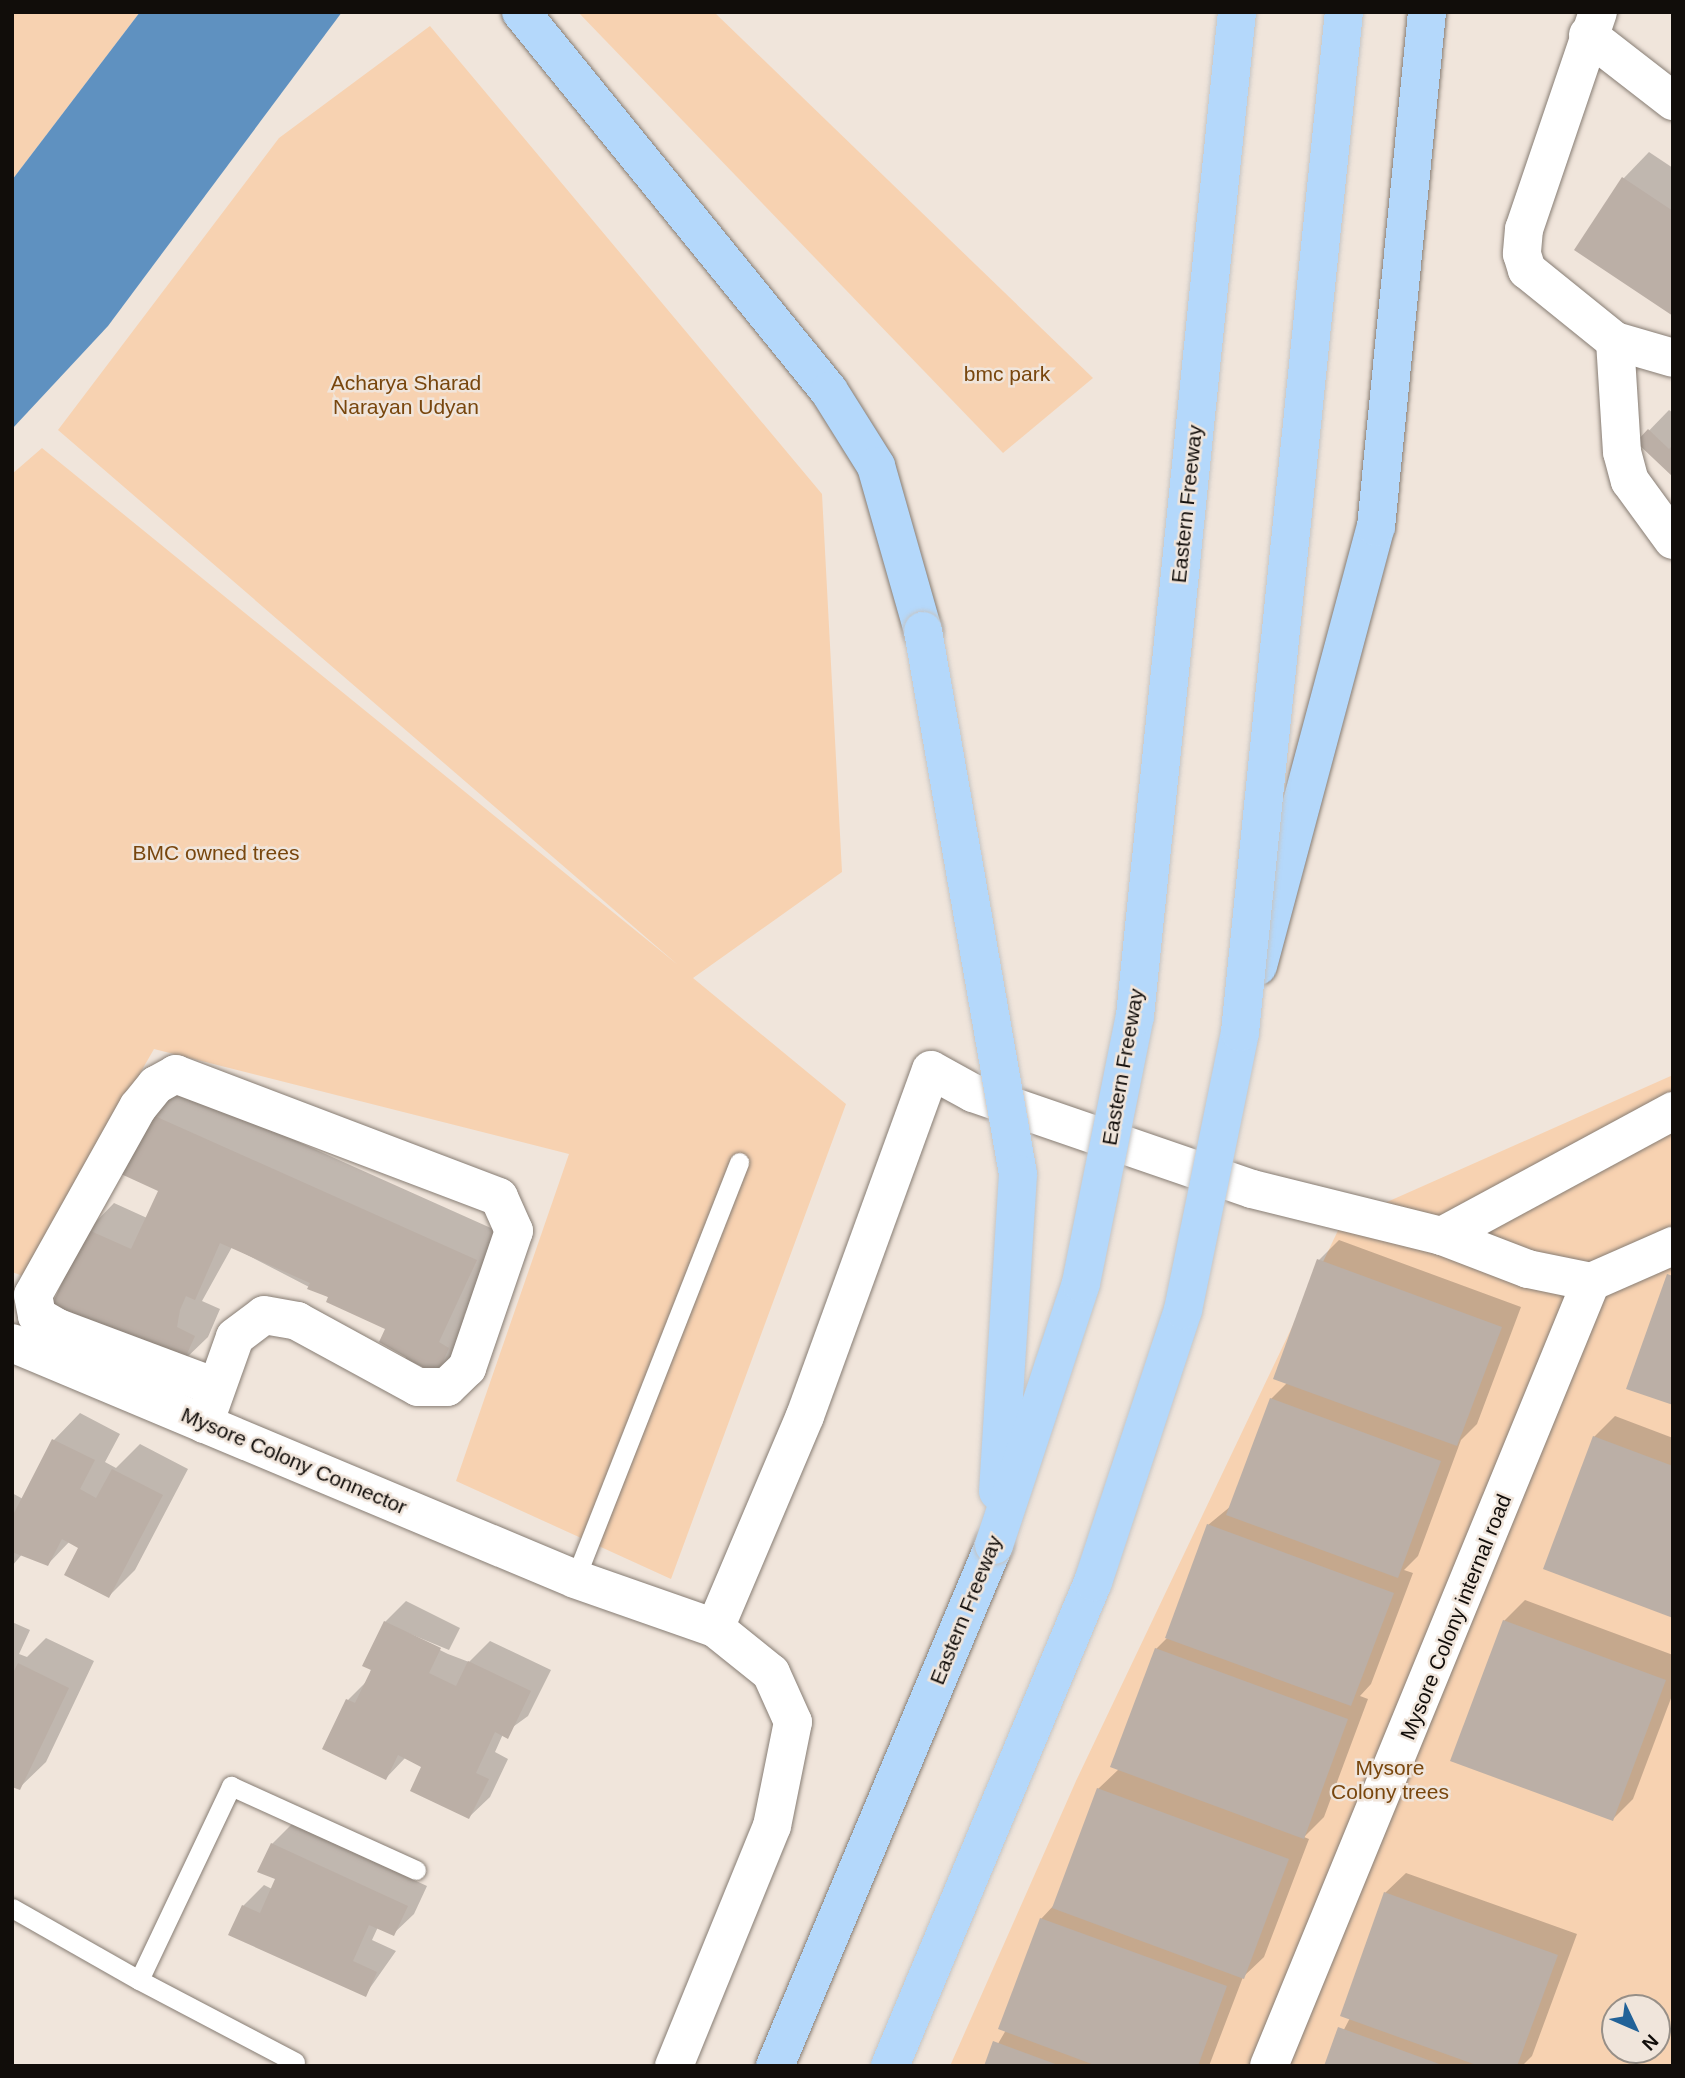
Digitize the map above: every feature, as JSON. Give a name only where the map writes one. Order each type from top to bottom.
[{"type":"highway","name":"Eastern Freeway","points":[[775,2066],[994,1545],[1081,1283],[1135,1016],[1237,12]]},
{"type":"highway","points":[[1240,1032],[1344,12]]},
{"type":"highway","points":[[890,2066],[1093,1582],[1183,1310],[1240,1032],[1376,527],[1427,12]]},
{"type":"highway","points":[[531,24],[829,391],[876,466],[923,631],[1018,1174],[994,1545]]},
{"type":"street","points":[[1673,101],[1593,24],[1524,229],[1522,254],[1527,270],[1615,341],[1673,358]]},
{"type":"street","points":[[1615,341],[1622,452],[1630,481],[1673,540]]},
{"type":"street","points":[[674,2066],[772,1826],[793,1722],[771,1674],[715,1628],[805,1416],[931,1070],[973,1093],[1252,1189],[1442,1236],[1528,1269],[1591,1282],[1673,1246]]},
{"type":"street","points":[[204,1424],[213,1387],[235,1337],[264,1315],[297,1321],[418,1387],[447,1387],[467,1368],[514,1231],[499,1196],[176,1074],[156,1085],[138,1107],[33,1295],[37,1316],[58,1328],[213,1387]]},
{"type":"street","points":[[1442,1236],[1673,1111]]},
{"type":"street","name":"Mysore Colony internal road","points":[[1269,2066],[1591,1282]]},
{"type":"street","name":"Mysore Colony Connector","points":[[12,1343],[575,1579],[715,1628]]},
{"type":"lane","points":[[575,1579],[739,1162]]},
{"type":"lane","points":[[139,1980],[231,1786],[416,1870]]},
{"type":"lane","points":[[12,1909],[295,2062]]},
{"type":"green space","points":[[12,12],[140,12],[12,180]]},
{"type":"green space","name":"bmc park","points":[[578,12],[714,12],[1093,378],[1003,453]]},
{"type":"green space","points":[[430,26],[822,494],[842,872],[693,978],[846,1104],[671,1579],[456,1481],[569,1154],[154,1049],[23,1276],[12,1272],[12,474],[42,448],[678,965],[58,430],[279,138]]},
{"type":"green space","name":"Mysore Colony trees","points":[[1673,1075],[1673,2066],[950,2066],[1076,1781],[1342,1222]]},
{"type":"water","points":[[140,12],[342,12],[108,326],[12,429],[12,180]]},
{"type":"building","points":[[1622,177],[1673,211],[1673,316],[1574,250]]},
{"type":"building","points":[[1648,429],[1669,449],[1673,445],[1673,477],[1636,442]]},
{"type":"building","points":[[148,1113],[477,1260],[439,1342],[449,1348],[437,1375],[379,1342],[385,1329],[326,1302],[328,1297],[307,1289],[310,1283],[220,1243],[195,1300],[186,1296],[180,1310],[177,1327],[195,1336],[182,1365],[51,1307],[86,1229],[131,1249],[158,1191],[121,1174]]},
{"type":"building","points":[[1317,1259],[1502,1327],[1457,1446],[1273,1379]]},
{"type":"building","points":[[1667,1274],[1673,1276],[1673,1405],[1626,1389]]},
{"type":"building","points":[[1270,1398],[1441,1461],[1398,1578],[1226,1515]]},
{"type":"building","points":[[1593,1436],[1673,1466],[1673,1618],[1543,1569]]},
{"type":"building","points":[[52,1439],[95,1460],[80,1489],[96,1498],[112,1469],[163,1495],[109,1598],[64,1575],[78,1548],[62,1539],[48,1566],[12,1552],[12,1517]]},
{"type":"building","points":[[1207,1524],[1394,1593],[1351,1706],[1165,1638]]},
{"type":"building","points":[[1503,1620],[1666,1680],[1613,1821],[1450,1761]]},
{"type":"building","points":[[384,1621],[441,1648],[429,1673],[456,1686],[468,1661],[531,1691],[508,1739],[495,1732],[476,1773],[489,1779],[469,1819],[410,1791],[421,1767],[398,1755],[386,1780],[322,1749],[346,1699],[355,1703],[371,1670],[362,1666]]},
{"type":"building","points":[[1155,1648],[1348,1719],[1304,1839],[1110,1767]]},
{"type":"building","points":[[18,1663],[69,1688],[20,1790],[12,1787],[12,1675]]},
{"type":"building","points":[[1097,1788],[1289,1859],[1244,1979],[1052,1908]]},
{"type":"building","points":[[271,1843],[408,1906],[394,1936],[369,1925],[353,1961],[377,1972],[366,1997],[228,1935],[242,1905],[260,1913],[275,1879],[257,1872]]},
{"type":"building","points":[[1384,1892],[1558,1955],[1517,2066],[1479,2066],[1340,2016]]},
{"type":"building","points":[[1040,1918],[1227,1986],[1198,2066],[1097,2066],[998,2029]]},
{"type":"building","points":[[1338,2027],[1442,2065],[1442,2066],[1324,2066]]},
{"type":"building","points":[[993,2041],[1058,2065],[1058,2066],[984,2066]]},
{"type":"park label","name":"Acharya Sharad Narayan Udyan","points":[[406,395]]},
{"type":"park label","name":"BMC owned trees","points":[[216,853]]}]
